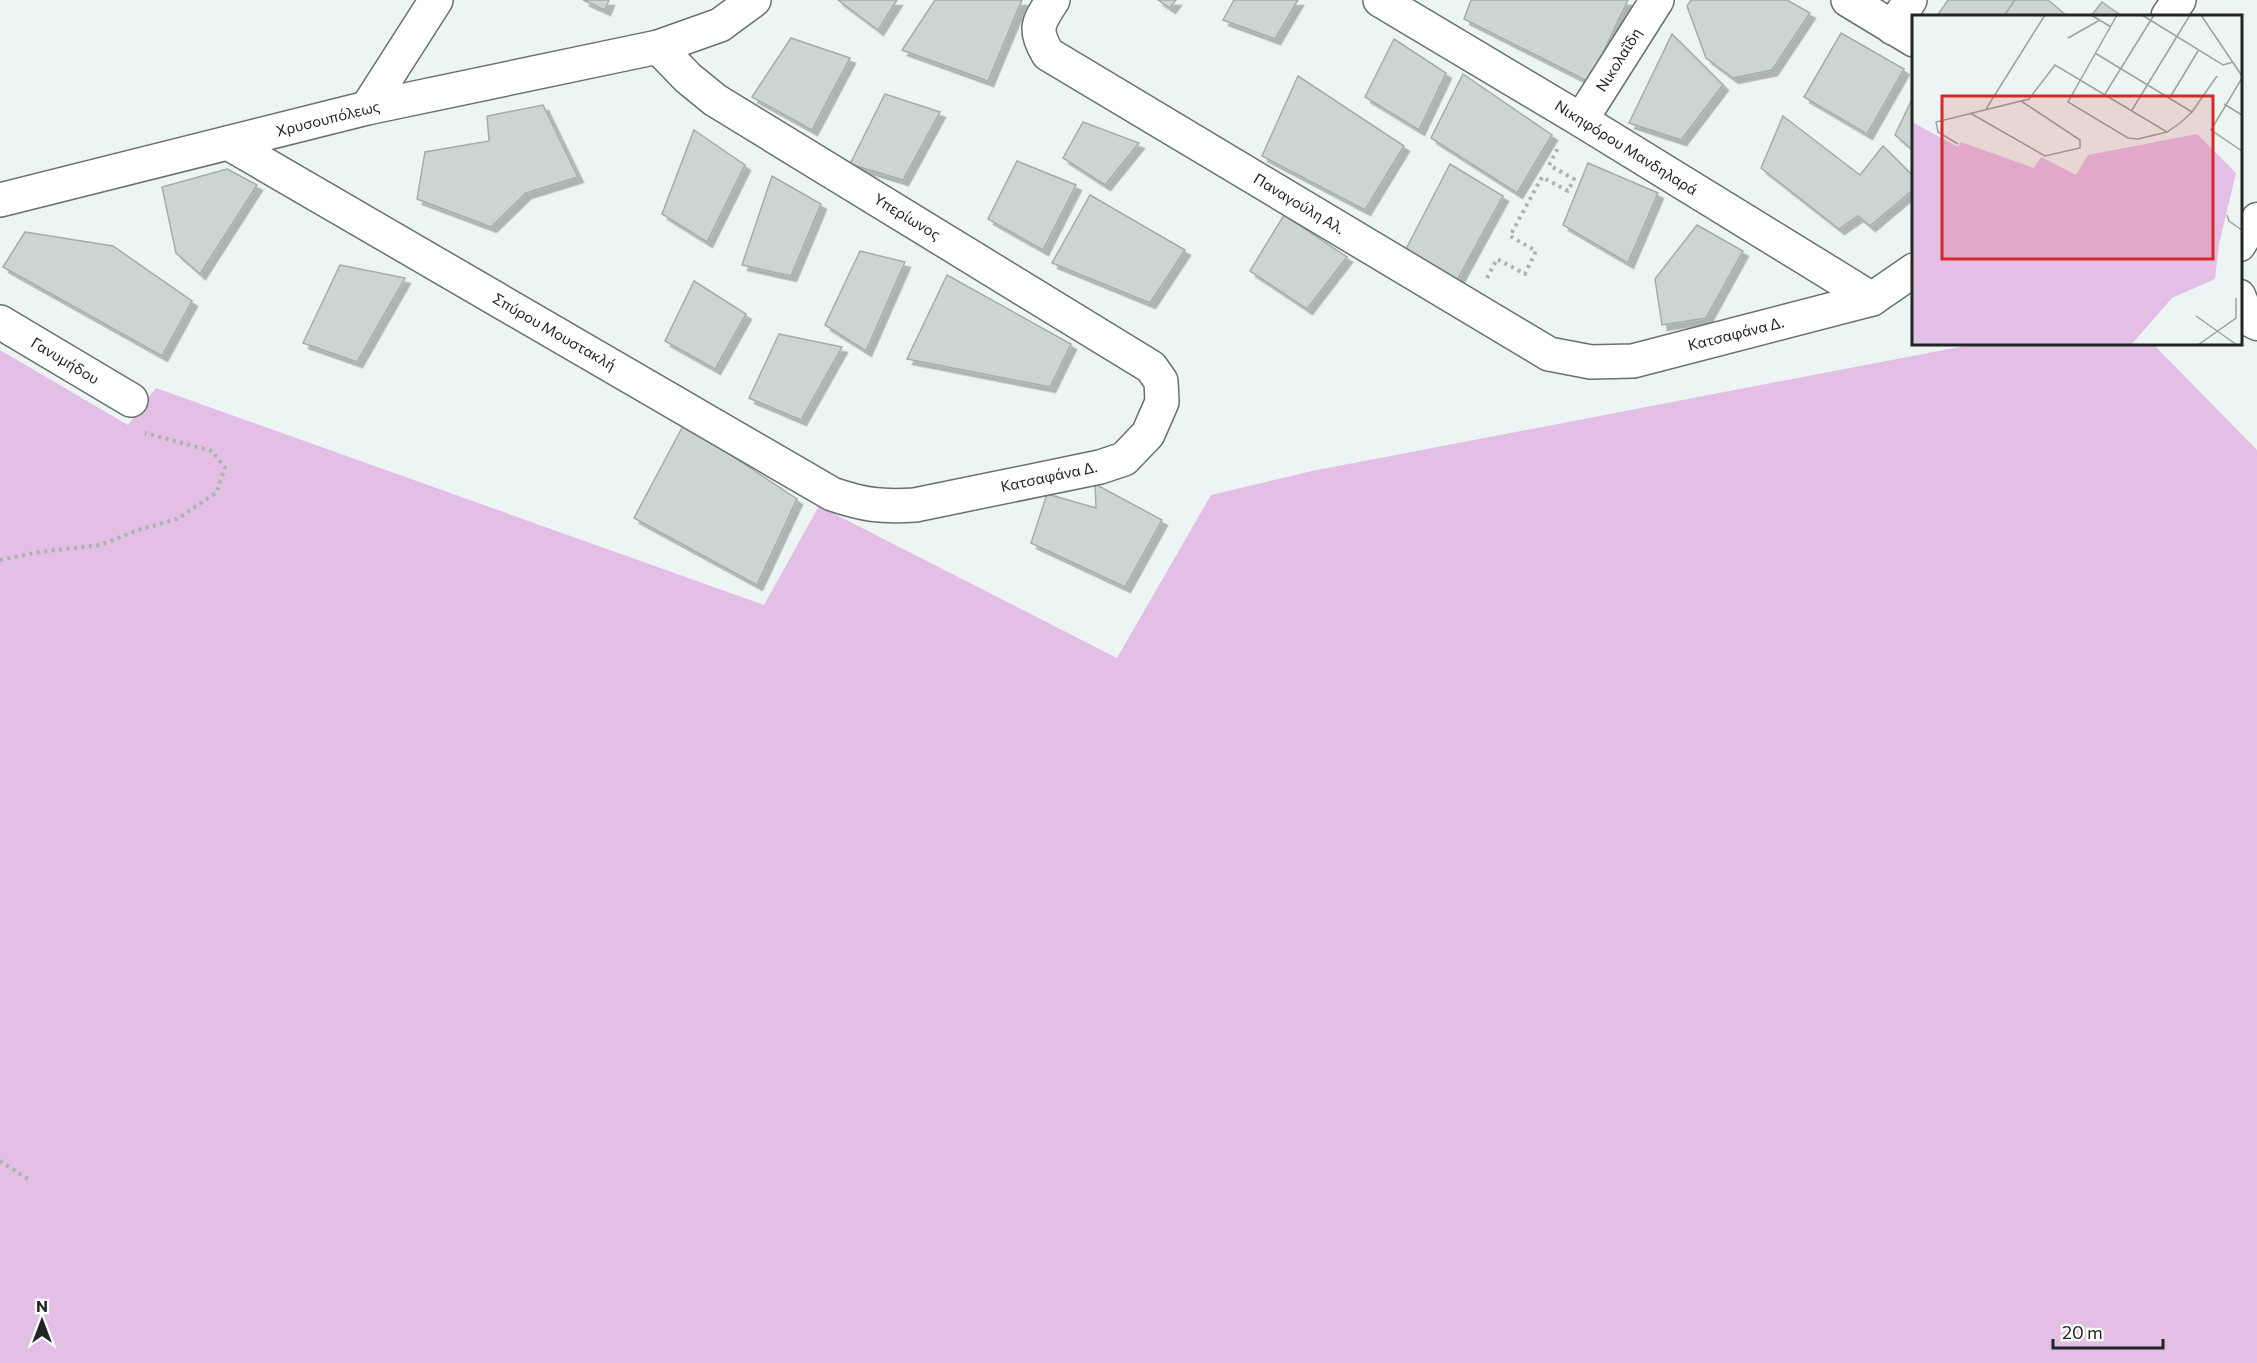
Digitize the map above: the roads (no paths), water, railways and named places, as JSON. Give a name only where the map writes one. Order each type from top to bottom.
[{"type":"street","points":[[367,108],[436,0]]},
{"type":"street","name":"Χρυσουπόλεως","points":[[0,200],[367,108],[658,47],[720,25],[754,0]]},
{"type":"street","name":"Παναγούλη Αλ.","points":[[1053,0],[1041,19],[1039,38],[1048,54],[1549,354]]},
{"type":"street","name":"Νικηφόρου Μανδηλαρά","points":[[1380,0],[1590,125],[1872,299]]},
{"type":"street","name":"Νικολαΐδη","points":[[1590,125],[1657,0]]},
{"type":"street","points":[[1848,0],[1903,34],[1910,0]]},
{"type":"street","points":[[2169,15],[2179,0]]},
{"type":"street","name":"Υπερίωνος","points":[[658,47],[688,78],[715,100],[1125,350],[1151,367],[1161,381]]},
{"type":"street","name":"Σπύρου Μουστακλή","points":[[228,143],[832,494],[859,504],[885,507]]},
{"type":"street","points":[[2242,244],[2257,218]]},
{"type":"street","name":"Κατσαφάνα Δ.","points":[[1549,354],[1591,362],[1633,361],[1872,299],[1912,271]]},
{"type":"street","points":[[2242,297],[2252,321],[2257,325]]},
{"type":"street","name":"Γανυμήδου","points":[[0,322],[133,415]]},
{"type":"street","name":"Κατσαφάνα Δ.","points":[[885,507],[915,505],[1089,470],[1124,459],[1148,435],[1162,402],[1161,381]]}]
